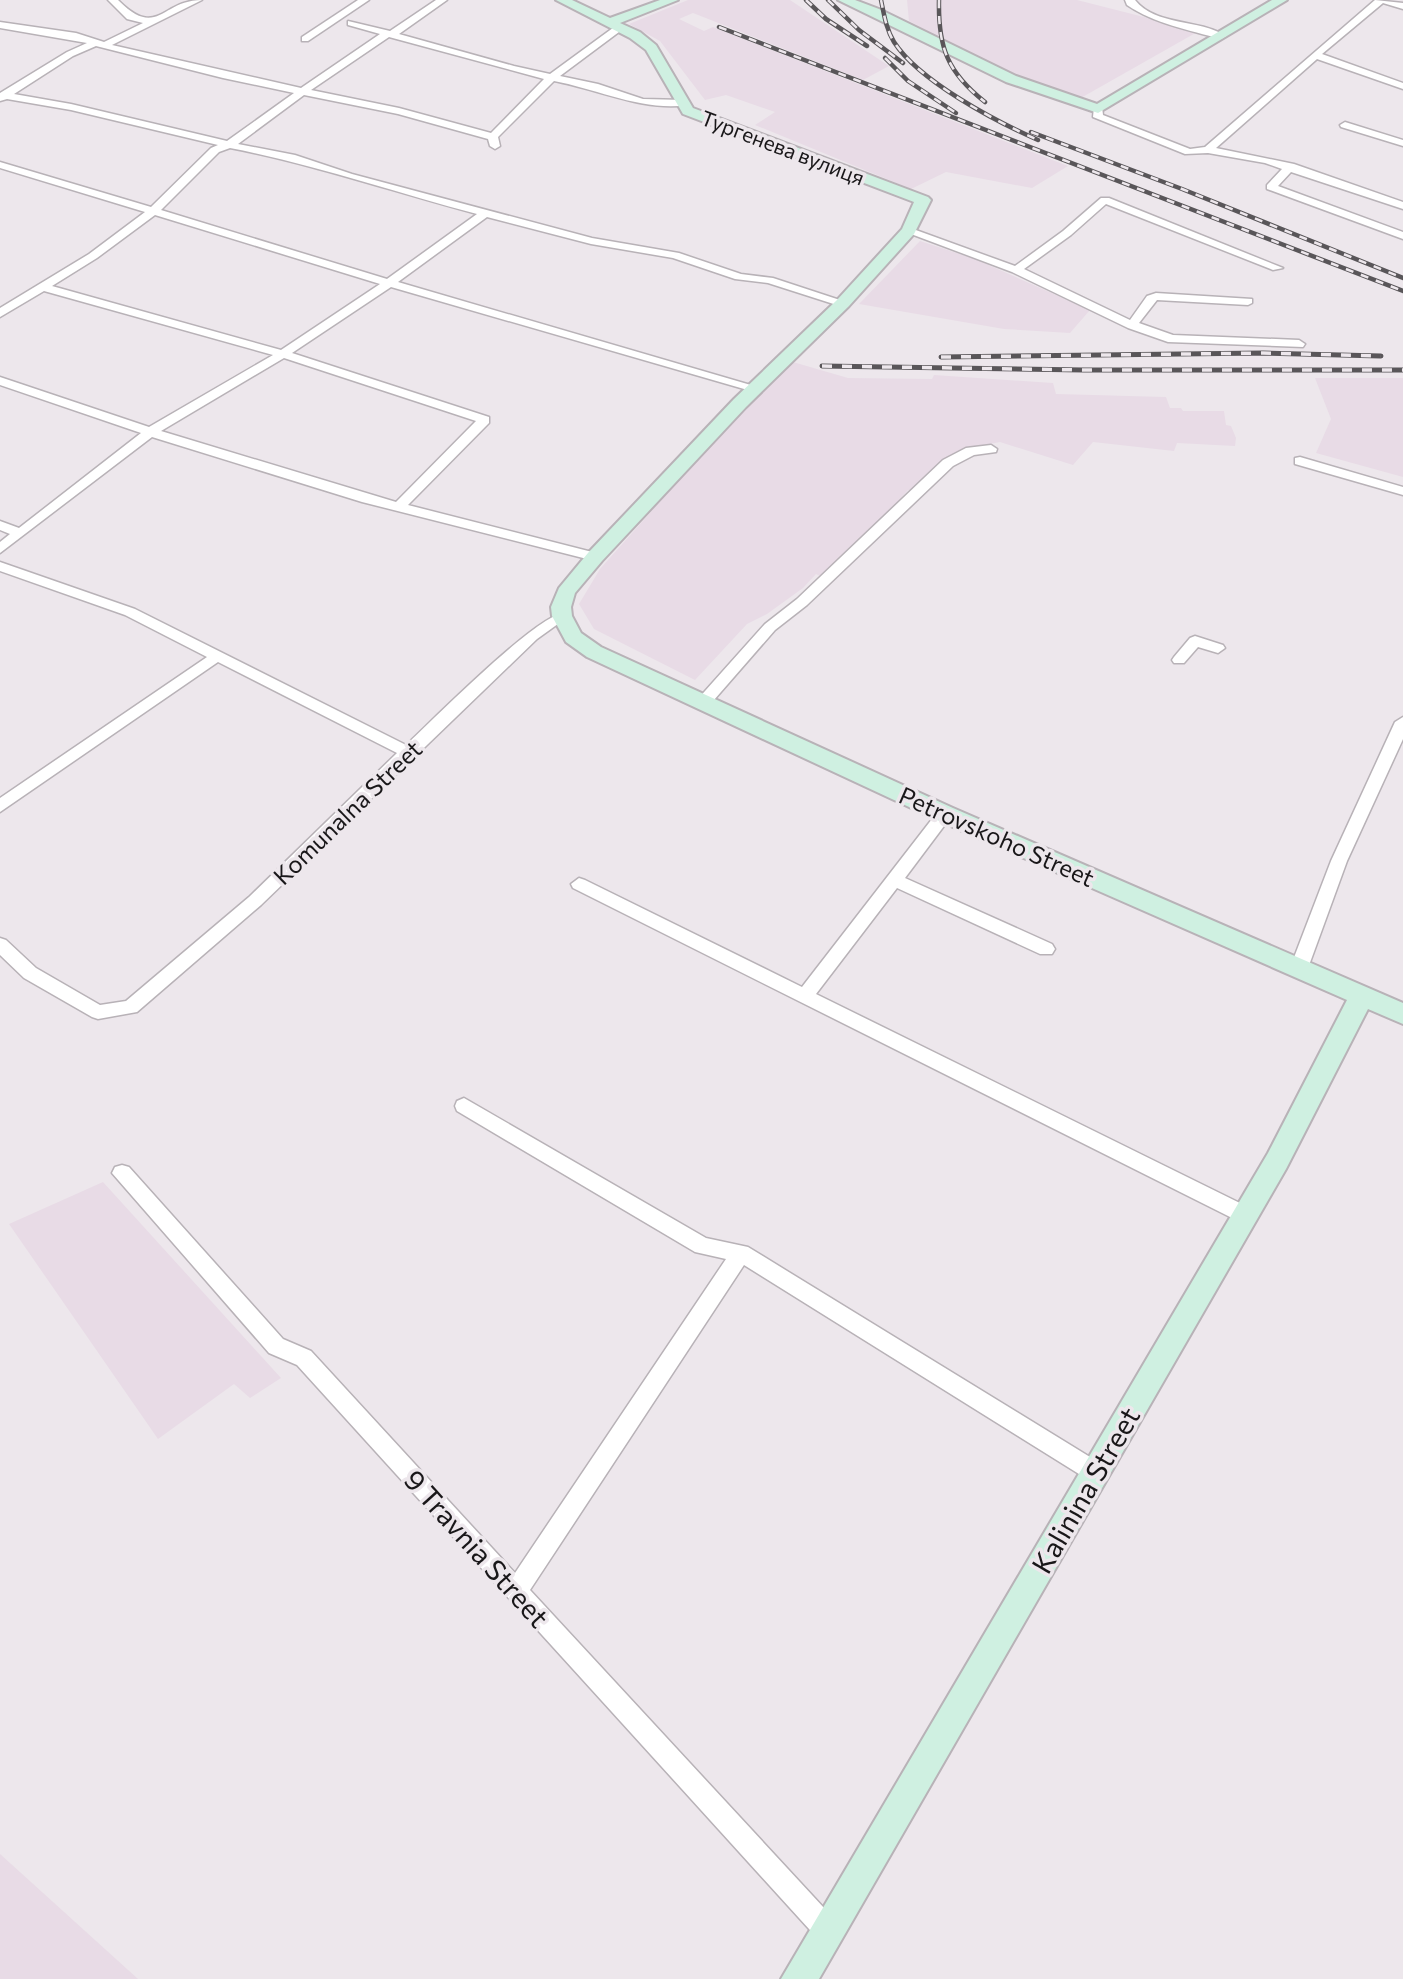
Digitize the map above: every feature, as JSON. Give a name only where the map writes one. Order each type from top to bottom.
[{"type":"street","points":[[113,0],[130,17],[150,22]]},
{"type":"street","points":[[105,46],[197,0]]},
{"type":"street","points":[[305,39],[364,0]]},
{"type":"street","points":[[0,313],[93,257],[155,211],[215,150],[229,145],[304,90],[442,0]]},
{"type":"street","name":"Тургенева вулиця","points":[[562,0],[635,35],[651,48],[688,111],[923,200],[909,231]]},
{"type":"street","points":[[0,25],[76,36],[105,46],[223,75],[399,111],[494,142],[552,77],[577,55],[616,25],[672,0]]},
{"type":"street","points":[[844,0],[1011,79],[1098,109],[1281,0]]},
{"type":"street","points":[[1130,0],[1138,9],[1154,16],[1221,36]]},
{"type":"street","points":[[1208,150],[1254,105],[1318,56],[1382,0],[1403,6]]},
{"type":"street","points":[[351,23],[512,69],[595,86],[642,102],[684,103]]},
{"type":"street","points":[[2,97],[70,54],[94,43]]},
{"type":"street","points":[[1318,56],[1403,86]]},
{"type":"street","points":[[2,97],[71,107],[291,157],[348,176],[591,241],[675,255],[739,277],[769,280],[843,303]]},
{"type":"street","points":[[1098,109],[1098,117],[1189,152],[1208,150],[1290,166],[1403,205]]},
{"type":"street","points":[[1345,125],[1403,144]]},
{"type":"street","points":[[0,165],[389,283],[755,388]]},
{"type":"street","points":[[1290,166],[1271,187],[1403,236]]},
{"type":"street","points":[[1016,270],[1067,233],[1105,200],[1277,268]]},
{"type":"street","points":[[0,549],[150,432],[283,354],[389,283],[486,212]]},
{"type":"street","points":[[562,616],[561,607],[566,592],[595,556],[755,388],[843,303],[909,231],[1016,270],[1132,325],[1172,339],[1299,344]]},
{"type":"street","points":[[42,287],[283,354],[485,420],[399,507]]},
{"type":"street","points":[[1132,325],[1151,298],[1156,296],[1248,301]]},
{"type":"street","points":[[0,381],[150,432],[399,507],[595,556]]},
{"type":"street","points":[[702,704],[770,627],[802,602],[948,463],[971,451],[991,449]]},
{"type":"street","points":[[1300,461],[1403,491]]},
{"type":"street","points":[[0,525],[19,533]]},
{"type":"street","points":[[0,566],[130,612],[408,752]]},
{"type":"street","name":"Petrovskoho Street","points":[[562,616],[573,637],[593,652],[688,694],[702,704],[945,814],[1403,1014]]},
{"type":"street","name":"Komunalna Street","points":[[0,945],[30,973],[98,1012],[131,1007],[255,901],[532,636],[562,616]]},
{"type":"street","points":[[1179,660],[1195,641],[1218,648]]},
{"type":"street","points":[[0,806],[216,657]]},
{"type":"street","points":[[1299,968],[1339,861],[1403,722]]},
{"type":"street","points":[[805,995],[945,814]]},
{"type":"street","points":[[894,879],[1046,949]]},
{"type":"street","points":[[579,884],[1245,1215]]},
{"type":"street","name":"Kalinina Street","points":[[799,1979],[1277,1161],[1362,996]]},
{"type":"street","points":[[464,1106],[702,1245],[741,1253],[1095,1472]]},
{"type":"street","name":"9 Travnia Street","points":[[122,1173],[275,1346],[303,1359],[828,1931]]},
{"type":"street","points":[[516,1591],[741,1253]]},
{"type":"shaded area","points":[[688,0],[790,0],[889,66],[863,80],[693,13],[679,19],[704,31],[713,27],[1068,166],[1032,188],[946,172],[911,189],[755,125],[775,112],[726,95],[705,100],[660,41],[629,24]]},
{"type":"shaded area","points":[[907,0],[1077,0],[1199,31],[1079,99],[1001,70],[909,21]]},
{"type":"shaded area","points":[[920,241],[975,259],[1090,310],[1070,333],[1004,329],[859,304]]},
{"type":"shaded area","points":[[786,360],[848,378],[932,379],[934,375],[1053,383],[1056,394],[1166,397],[1170,408],[1181,408],[1183,411],[1224,411],[1226,425],[1231,426],[1236,438],[1235,446],[1177,443],[1174,451],[1093,442],[1073,465],[1000,442],[968,448],[954,458],[948,457],[916,492],[908,490],[869,535],[865,534],[822,577],[816,574],[803,588],[767,614],[747,624],[695,680],[594,629],[579,604],[600,569]]},
{"type":"shaded area","points":[[1315,378],[1403,378],[1403,477],[1316,453],[1331,419]]},
{"type":"shaded area","points":[[103,1182],[281,1378],[250,1398],[234,1384],[158,1439],[9,1224]]},
{"type":"shaded area","points":[[0,1854],[138,1979],[0,1979]]},
{"type":"railway","points":[[806,0],[826,19],[867,46]]},
{"type":"railway","points":[[828,0],[859,30],[903,63]]},
{"type":"railway","points":[[881,0],[887,27],[894,42],[921,71],[980,111],[1038,140]]},
{"type":"railway","points":[[939,0],[940,32],[947,57],[962,80],[985,102]]},
{"type":"railway","points":[[719,27],[1403,291]]},
{"type":"railway","points":[[885,58],[908,81],[956,113]]},
{"type":"railway","points":[[1031,132],[1182,189],[1403,278]]},
{"type":"railway","points":[[941,357],[1263,353],[1381,356]]},
{"type":"railway","points":[[822,366],[1084,370],[1403,370]]}]
